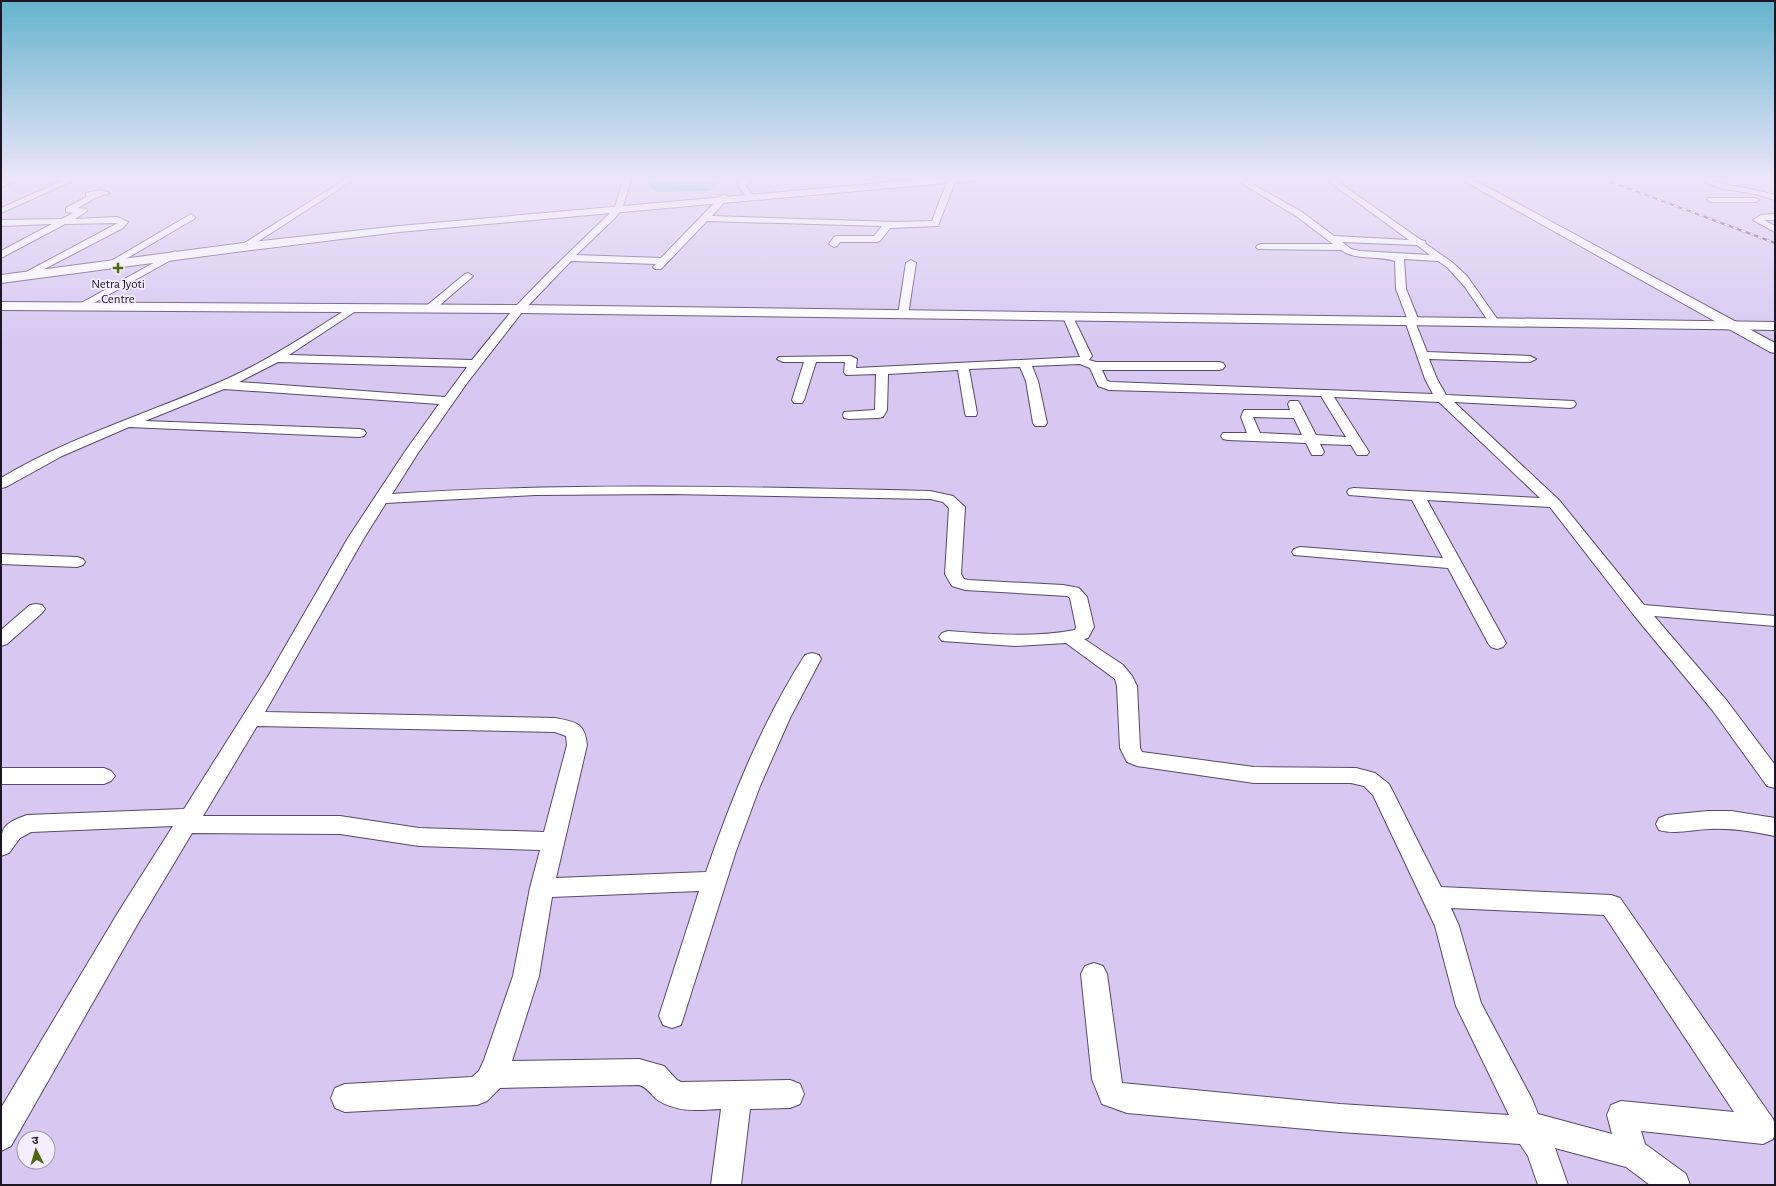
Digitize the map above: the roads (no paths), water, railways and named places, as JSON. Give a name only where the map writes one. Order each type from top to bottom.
[{"type":"main road","points":[[1,278],[248,244],[354,232]]},
{"type":"main road","points":[[1,278],[116,261],[371,232]]},
{"type":"main road","points":[[1566,232],[1739,325],[1775,342]]},
{"type":"main road","points":[[1571,232],[1739,325],[1775,349]]},
{"type":"main road","points":[[1,306],[519,309],[1775,326]]},
{"type":"street","points":[[1,255],[44,232]]},
{"type":"street","points":[[31,273],[108,232]]},
{"type":"street","points":[[116,261],[165,232]]},
{"type":"street","points":[[248,244],[266,232]]},
{"type":"street","points":[[1,1136],[128,918],[251,719],[356,538],[475,364],[519,309],[595,232]]},
{"type":"street","points":[[569,258],[660,264],[690,232]]},
{"type":"street","points":[[834,244],[840,239],[877,239],[881,232]]},
{"type":"street","points":[[1322,232],[1353,253],[1441,258]]},
{"type":"street","points":[[1407,232],[1441,258],[1464,278],[1495,323]]},
{"type":"street","points":[[1331,239],[1422,243]]},
{"type":"street","points":[[1261,247],[1342,247]]},
{"type":"street","points":[[80,307],[172,255]]},
{"type":"street","points":[[1390,256],[1399,259],[1401,262],[1399,279],[1400,288],[1430,380],[1442,398],[1554,503],[1639,610],[1720,706],[1775,780]]},
{"type":"street","points":[[903,315],[911,263]]},
{"type":"street","points":[[429,309],[468,276]]},
{"type":"street","points":[[1,484],[46,458],[126,423],[220,385],[276,358],[354,309]]},
{"type":"street","points":[[1068,317],[1084,350],[1086,356],[1084,359],[1087,364],[1095,366],[1219,366]]},
{"type":"street","points":[[1422,355],[1530,359]]},
{"type":"street","points":[[276,358],[475,364]]},
{"type":"street","points":[[783,359],[851,359],[850,372],[1025,364],[1084,359]]},
{"type":"street","points":[[798,400],[811,359]]},
{"type":"street","points":[[1025,364],[1032,381],[1040,424]]},
{"type":"street","points":[[1095,366],[1102,383],[1109,386],[1325,393],[1570,404]]},
{"type":"street","points":[[963,367],[971,413]]},
{"type":"street","points":[[849,415],[878,414],[881,410],[882,370]]},
{"type":"street","points":[[220,385],[449,400]]},
{"type":"street","points":[[1287,392],[1317,452]]},
{"type":"street","points":[[1228,436],[1311,438],[1359,446],[1325,393]]},
{"type":"street","points":[[1255,436],[1246,417],[1249,413],[1299,414]]},
{"type":"street","points":[[126,423],[359,433]]},
{"type":"street","points":[[382,499],[535,491],[662,490],[902,494],[941,497],[954,502],[957,506],[953,574],[958,582],[965,585],[1063,590],[1073,592],[1078,597],[1085,627],[1082,634],[1070,637],[1027,641],[948,637]]},
{"type":"street","points":[[1354,492],[1554,503]]},
{"type":"street","points":[[1417,496],[1497,643]]},
{"type":"street","points":[[1300,552],[1454,564]]},
{"type":"street","points":[[1,559],[77,562]]},
{"type":"street","points":[[1,640],[36,609]]},
{"type":"street","points":[[1639,610],[1775,621]]},
{"type":"street","points":[[1070,637],[1098,658],[1116,669],[1123,676],[1127,686],[1130,748],[1134,757],[1144,761],[1254,775],[1351,775],[1366,777],[1374,781],[1413,853],[1447,926],[1469,1006],[1522,1109],[1526,1126],[1540,1148],[1553,1185]]},
{"type":"street","points":[[672,1016],[736,819],[762,754],[812,659]]},
{"type":"street","points":[[251,719],[547,725],[566,727],[576,733],[578,745],[542,888],[526,976],[497,1064],[489,1081],[477,1091],[345,1098]]},
{"type":"street","points":[[1,776],[104,776]]},
{"type":"street","points":[[1667,824],[1731,820],[1775,827]]},
{"type":"street","points":[[1,847],[12,832],[27,824],[188,821],[340,825],[358,826],[396,835],[419,837],[554,841]]},
{"type":"street","points":[[542,888],[715,881]]},
{"type":"street","points":[[1434,897],[1611,905],[1763,1129],[1622,1115],[1633,1154]]},
{"type":"street","points":[[1094,974],[1106,1079],[1112,1094],[1128,1099],[1340,1118],[1520,1130],[1526,1126],[1633,1154],[1675,1185]]},
{"type":"street","points":[[492,1075],[638,1072],[654,1076],[666,1090],[680,1096],[790,1094]]},
{"type":"street","points":[[726,1185],[737,1095]]},
{"type":"railway","points":[[1746,232],[1775,243]]},
{"type":"place","name":"Netra Jyoti Centre","points":[[118,268]]}]
